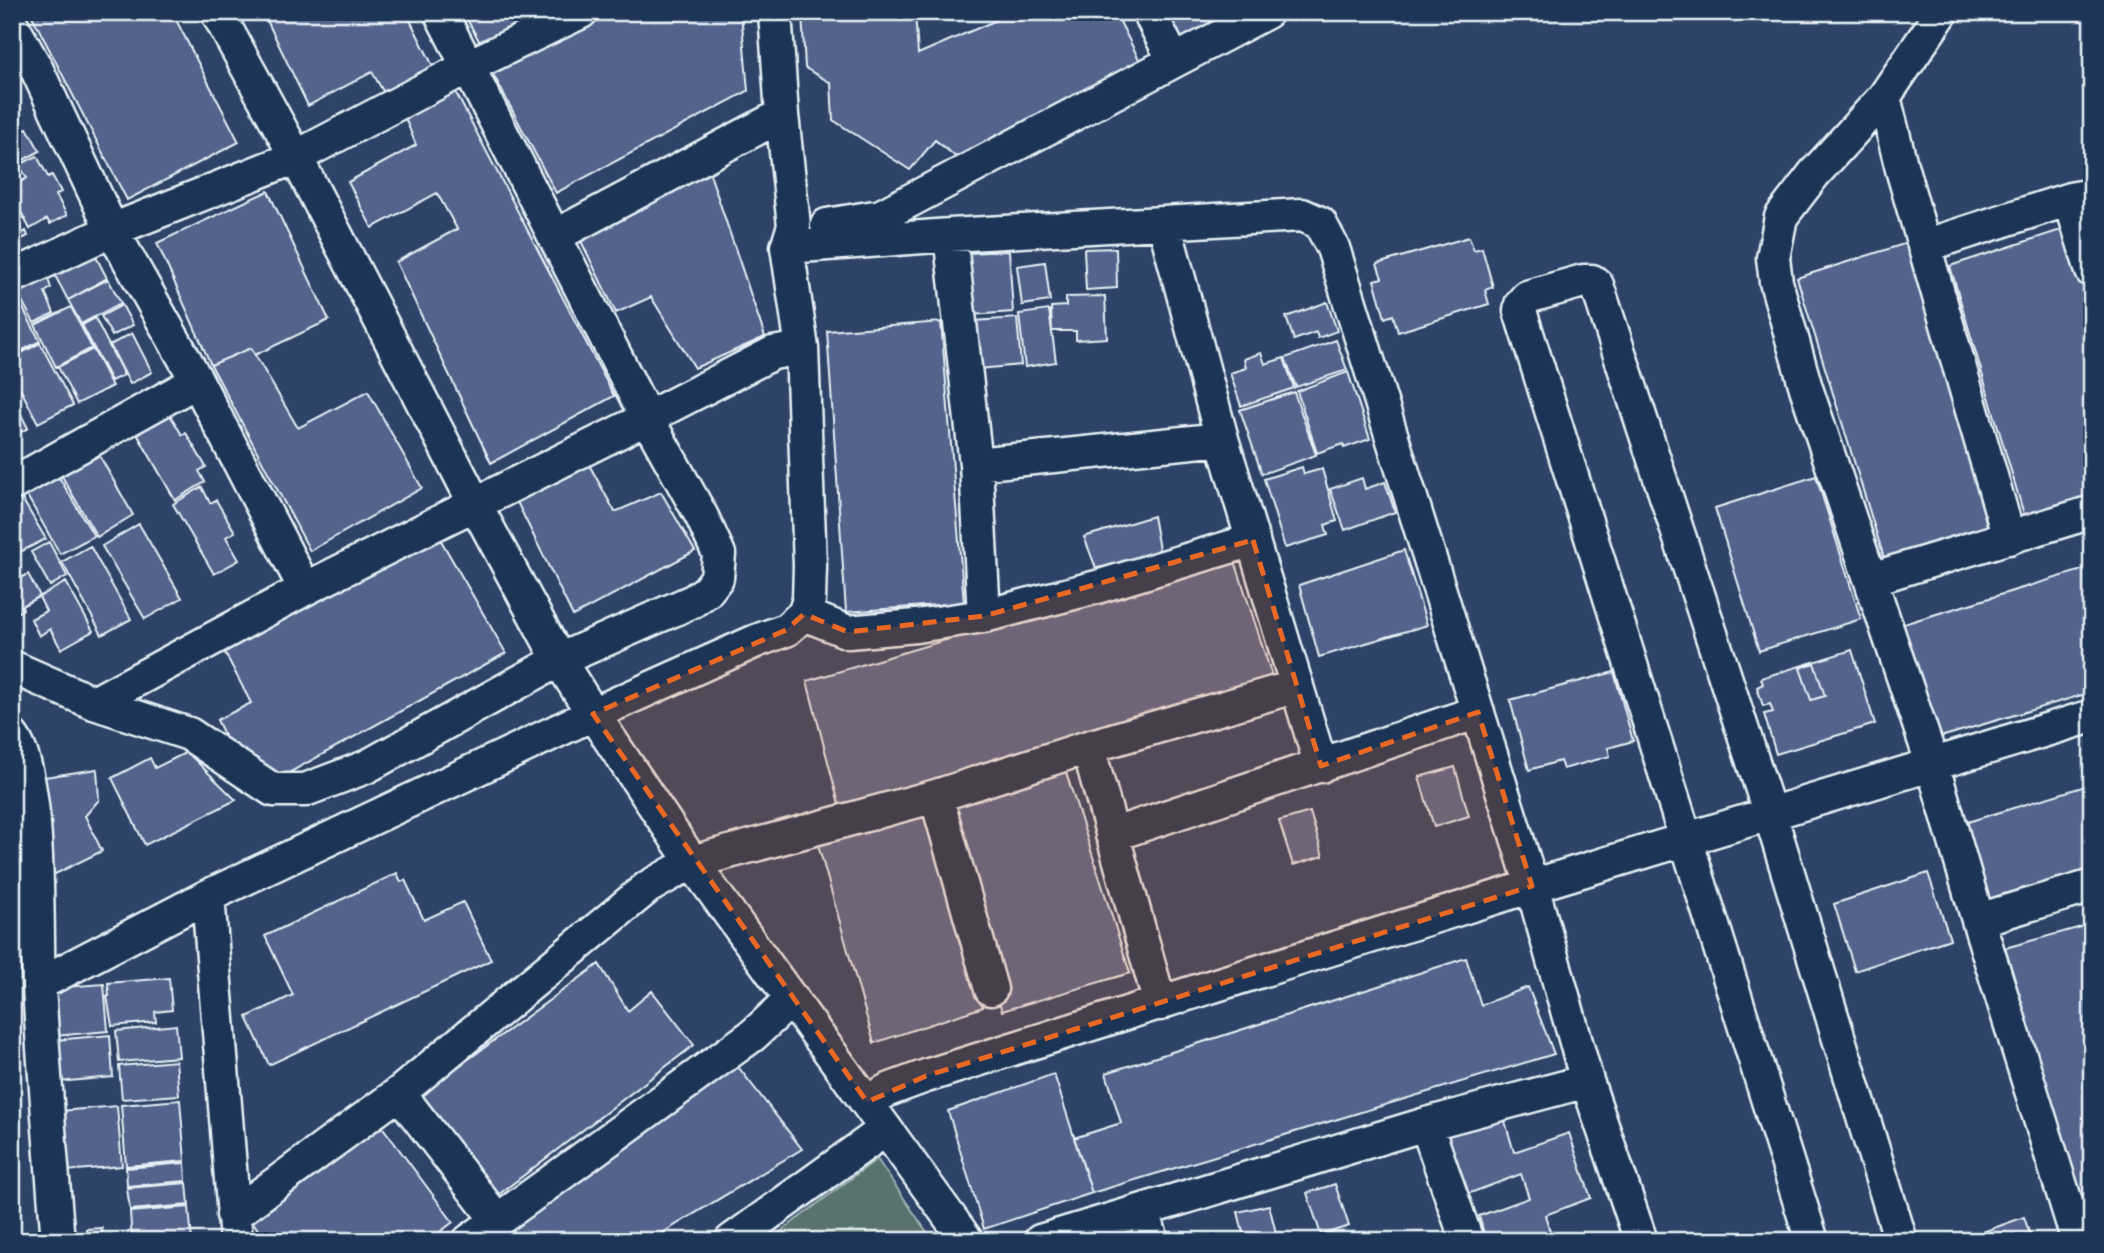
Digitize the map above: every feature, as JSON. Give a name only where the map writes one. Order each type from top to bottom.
[{"type":"street","points":[[217,12],[296,157],[475,504],[559,660],[692,862],[967,1241]]},
{"type":"street","points":[[12,667],[94,702],[189,734],[273,789],[305,790],[366,767],[559,660],[693,601],[707,591],[717,578],[719,554],[702,517],[647,418],[440,12]]},
{"type":"street","points":[[12,277],[111,230],[296,157],[469,66],[581,12]]},
{"type":"street","points":[[39,984],[208,896],[593,714],[786,630],[804,614],[809,600],[810,566],[802,348],[790,236],[775,12]]},
{"type":"street","points":[[1149,12],[1174,61]]},
{"type":"street","points":[[790,236],[822,226],[881,216],[1267,12]]},
{"type":"street","points":[[1942,12],[1884,97],[1814,174],[1781,217],[1773,258],[1776,282],[1806,388],[1932,764],[1978,920],[2081,1224]]},
{"type":"street","points":[[12,25],[24,76],[197,381],[305,589]]},
{"type":"street","points":[[1884,97],[1924,246],[2009,538]]},
{"type":"street","points":[[555,236],[782,115]]},
{"type":"street","points":[[1924,246],[2081,197],[2092,271]]},
{"type":"street","points":[[790,236],[950,235],[1302,215],[1320,223],[1333,248],[1532,886],[1587,1081],[1641,1241]]},
{"type":"street","points":[[1164,223],[1222,439],[1321,765]]},
{"type":"street","points":[[950,235],[976,464],[984,617]]},
{"type":"street","points":[[1812,1241],[1688,839],[1520,311],[1521,304],[1527,297],[1583,281],[1592,281],[1597,285],[1770,814],[1901,1241]]},
{"type":"street","points":[[94,702],[305,589],[772,353],[802,348]]},
{"type":"street","points":[[12,484],[197,381]]},
{"type":"street","points":[[976,464],[1222,439]]},
{"type":"street","points":[[1871,579],[2092,512]]},
{"type":"street","points":[[804,614],[848,632],[984,617],[1097,587],[1253,540]]},
{"type":"street","points":[[235,1228],[648,887],[692,862],[936,796],[1088,747],[1297,686]]},
{"type":"street","points":[[1112,835],[1478,712]]},
{"type":"street","points":[[867,1102],[888,1090],[926,1076],[1532,886],[2092,716]]},
{"type":"street","points":[[12,736],[26,772],[33,803],[39,984],[58,1241]]},
{"type":"street","points":[[1088,747],[1160,1004]]},
{"type":"street","points":[[936,796],[991,989]]},
{"type":"street","points":[[1978,920],[2092,886]]},
{"type":"street","points":[[208,896],[235,1228]]},
{"type":"street","points":[[469,1241],[753,1035],[792,999]]},
{"type":"street","points":[[1040,1241],[1426,1124],[1587,1081]]},
{"type":"street","points":[[399,1093],[496,1220]]},
{"type":"street","points":[[1426,1124],[1467,1241]]},
{"type":"street","points":[[731,1241],[886,1129]]},
{"type":"street","points":[[1143,1210],[1152,1241]]},
{"type":"highlighted area","points":[[1253,540],[1321,766],[1478,712],[1532,886],[926,1076],[867,1102],[593,714],[786,630],[804,614],[848,632],[984,616]]},
{"type":"green space","points":[[877,1159],[933,1241],[768,1241]]},
{"type":"building","points":[[30,12],[172,12],[239,142],[127,200]]},
{"type":"building","points":[[263,12],[406,12],[435,70],[387,98],[372,72],[308,106]]},
{"type":"building","points":[[463,12],[558,12],[483,48]]},
{"type":"building","points":[[614,12],[741,12],[748,91],[556,193],[493,74]]},
{"type":"building","points":[[802,12],[915,12],[918,54],[1015,12],[1115,12],[1144,69],[966,165],[935,140],[910,170],[833,120],[831,83],[805,68]]},
{"type":"building","points":[[1164,12],[1251,12],[1182,50]]},
{"type":"building","points":[[455,91],[614,396],[491,463],[396,262],[457,229],[437,193],[372,228],[348,182],[416,145],[404,115]]},
{"type":"building","points":[[12,108],[40,151],[12,166]]},
{"type":"building","points":[[37,156],[48,177],[52,175],[61,192],[56,195],[67,215],[50,224],[47,219],[30,229],[12,195],[12,186],[27,178],[19,165]]},
{"type":"building","points":[[707,165],[765,337],[695,368],[651,297],[616,313],[581,241]]},
{"type":"building","points":[[268,191],[329,320],[255,355],[251,348],[211,365],[157,243]]},
{"type":"building","points":[[12,216],[21,234],[26,231],[28,236],[12,244]]},
{"type":"building","points":[[2067,228],[2092,309],[2092,519],[2031,538],[1950,266]]},
{"type":"building","points":[[1469,237],[1474,250],[1482,248],[1493,287],[1485,290],[1489,304],[1398,332],[1393,315],[1385,318],[1374,280],[1382,278],[1377,264]]},
{"type":"building","points":[[1907,243],[1955,405],[2001,544],[1890,577],[1797,278]]},
{"type":"building","points":[[1116,248],[1117,288],[1086,290],[1084,249]]},
{"type":"building","points":[[92,249],[107,278],[68,300],[52,270]]},
{"type":"building","points":[[1009,251],[1013,312],[971,315],[967,253]]},
{"type":"building","points":[[1045,262],[1050,301],[1022,305],[1017,266]]},
{"type":"building","points":[[46,273],[51,288],[45,292],[54,313],[34,323],[15,288]]},
{"type":"building","points":[[108,279],[121,303],[81,324],[68,300]]},
{"type":"building","points":[[13,289],[40,341],[12,356]]},
{"type":"building","points":[[1105,296],[1107,338],[1076,340],[1076,331],[1052,331],[1051,307],[1066,306],[1066,297]]},
{"type":"building","points":[[1327,302],[1337,331],[1318,338],[1316,332],[1294,340],[1286,317]]},
{"type":"building","points":[[122,305],[133,325],[112,336],[101,316]]},
{"type":"building","points":[[71,307],[92,348],[56,367],[35,325]]},
{"type":"building","points":[[1049,310],[1056,362],[1025,367],[1019,314]]},
{"type":"building","points":[[95,318],[124,375],[111,381],[82,325]]},
{"type":"building","points":[[1017,318],[1021,365],[978,369],[974,321]]},
{"type":"building","points":[[941,322],[964,603],[846,612],[827,331]]},
{"type":"building","points":[[132,333],[152,372],[130,384],[110,345]]},
{"type":"building","points":[[1336,340],[1347,370],[1296,387],[1285,358]]},
{"type":"building","points":[[40,343],[73,405],[38,423],[12,373],[12,358]]},
{"type":"building","points":[[251,348],[298,428],[368,391],[422,488],[310,551],[211,365]]},
{"type":"building","points":[[93,349],[112,386],[77,404],[58,367]]},
{"type":"building","points":[[1261,353],[1265,364],[1284,358],[1294,388],[1241,406],[1230,373],[1246,368],[1244,359]]},
{"type":"building","points":[[1348,372],[1370,439],[1317,453],[1297,391]]},
{"type":"building","points":[[1294,392],[1316,455],[1262,474],[1240,410]]},
{"type":"building","points":[[12,397],[28,428],[12,437]]},
{"type":"building","points":[[169,413],[182,435],[186,433],[206,467],[199,471],[205,482],[175,500],[136,432]]},
{"type":"building","points":[[93,444],[133,515],[97,537],[56,466]]},
{"type":"building","points":[[587,461],[615,512],[661,492],[695,551],[573,616],[515,498]]},
{"type":"building","points":[[1302,467],[1304,474],[1322,469],[1337,521],[1325,525],[1328,535],[1285,548],[1264,479]]},
{"type":"building","points":[[54,469],[94,536],[60,554],[22,487]]},
{"type":"building","points":[[1816,476],[1861,619],[1759,651],[1715,508]]},
{"type":"building","points":[[1362,478],[1365,489],[1385,482],[1395,512],[1345,530],[1330,489]]},
{"type":"building","points":[[15,487],[46,539],[14,555],[12,488]]},
{"type":"building","points":[[202,487],[210,503],[216,500],[235,532],[226,537],[239,560],[214,574],[173,504]]},
{"type":"building","points":[[1153,516],[1161,560],[1117,577],[1109,566],[1096,568],[1084,537]]},
{"type":"building","points":[[139,524],[182,598],[145,619],[102,546]]},
{"type":"building","points":[[439,537],[506,653],[276,780],[237,762],[217,720],[251,703],[222,647]]},
{"type":"building","points":[[49,542],[67,576],[50,586],[31,552]]},
{"type":"building","points":[[90,546],[131,619],[102,635],[62,562]]},
{"type":"building","points":[[1404,550],[1427,625],[1319,657],[1299,585]]},
{"type":"building","points":[[1233,555],[1273,679],[840,808],[807,681]]},
{"type":"building","points":[[2092,567],[2092,692],[1934,739],[1900,625]]},
{"type":"building","points":[[28,574],[40,596],[22,606],[23,609],[12,616],[12,582]]},
{"type":"building","points":[[66,582],[93,631],[61,649],[50,629],[39,636],[31,619],[46,611],[39,597]]},
{"type":"building","points":[[1852,650],[1875,724],[1776,754],[1764,714],[1773,712],[1770,704],[1763,706],[1757,687],[1763,684],[1761,678]],"holes":[[[1814,663],[1825,696],[1811,700],[1800,668]]]},
{"type":"building","points":[[1814,663],[1825,696],[1811,700],[1800,668]]},
{"type":"building","points":[[1614,672],[1633,741],[1608,748],[1610,756],[1563,769],[1560,761],[1529,770],[1510,700]]},
{"type":"building","points":[[187,752],[236,800],[145,845],[112,778],[150,758],[155,768]]},
{"type":"building","points":[[1064,766],[1130,973],[1002,1011],[939,807]]},
{"type":"building","points":[[1455,767],[1469,816],[1434,827],[1419,777]]},
{"type":"building","points":[[97,769],[99,800],[85,816],[102,851],[43,880],[38,778]]},
{"type":"building","points":[[2092,784],[2092,897],[1993,928],[1961,824]]},
{"type":"building","points":[[921,800],[983,1007],[874,1043],[815,834]]},
{"type":"building","points":[[1310,812],[1323,856],[1293,865],[1279,821]]},
{"type":"building","points":[[397,873],[401,882],[405,880],[424,920],[463,902],[491,960],[269,1065],[247,1017],[293,995],[265,936]]},
{"type":"building","points":[[1928,873],[1950,939],[1855,971],[1834,904]]},
{"type":"building","points":[[2092,924],[2092,1215],[2087,1217],[2005,948]]},
{"type":"building","points":[[1466,958],[1481,1005],[1528,987],[1554,1054],[1092,1193],[1074,1138],[1121,1123],[1106,1073]]},
{"type":"building","points":[[599,964],[628,1011],[652,991],[694,1045],[485,1205],[407,1104]]},
{"type":"building","points":[[169,978],[172,1010],[155,1012],[156,1022],[112,1026],[107,996],[108,983]]},
{"type":"building","points":[[104,984],[108,1031],[55,1036],[50,988]]},
{"type":"building","points":[[176,1025],[179,1057],[119,1062],[116,1031]]},
{"type":"building","points":[[110,1035],[113,1077],[58,1082],[55,1040]]},
{"type":"building","points":[[732,1059],[802,1149],[649,1241],[491,1241]]},
{"type":"building","points":[[176,1061],[179,1095],[122,1099],[119,1066]]},
{"type":"building","points":[[1054,1074],[1092,1193],[984,1229],[948,1111]]},
{"type":"building","points":[[180,1100],[185,1161],[126,1166],[121,1105]]},
{"type":"building","points":[[117,1106],[122,1166],[66,1171],[61,1111]]},
{"type":"building","points":[[1502,1111],[1514,1152],[1569,1133],[1591,1198],[1545,1215],[1553,1241],[1486,1241],[1479,1216],[1529,1198],[1521,1174],[1465,1195],[1447,1130]]},
{"type":"building","points":[[381,1125],[453,1222],[428,1241],[266,1241],[252,1221]]},
{"type":"building","points":[[185,1163],[186,1181],[127,1186],[126,1168]]},
{"type":"building","points":[[187,1183],[189,1205],[130,1210],[127,1188]]},
{"type":"building","points":[[1335,1184],[1349,1226],[1321,1235],[1307,1193]]},
{"type":"building","points":[[1269,1205],[1278,1241],[1245,1241],[1238,1212]]},
{"type":"building","points":[[189,1207],[192,1241],[132,1241],[130,1212]]},
{"type":"building","points":[[2024,1217],[2032,1241],[1958,1241]]},
{"type":"building","points":[[102,1228],[103,1239],[110,1241],[79,1241],[78,1234],[87,1233],[86,1229]]}]
